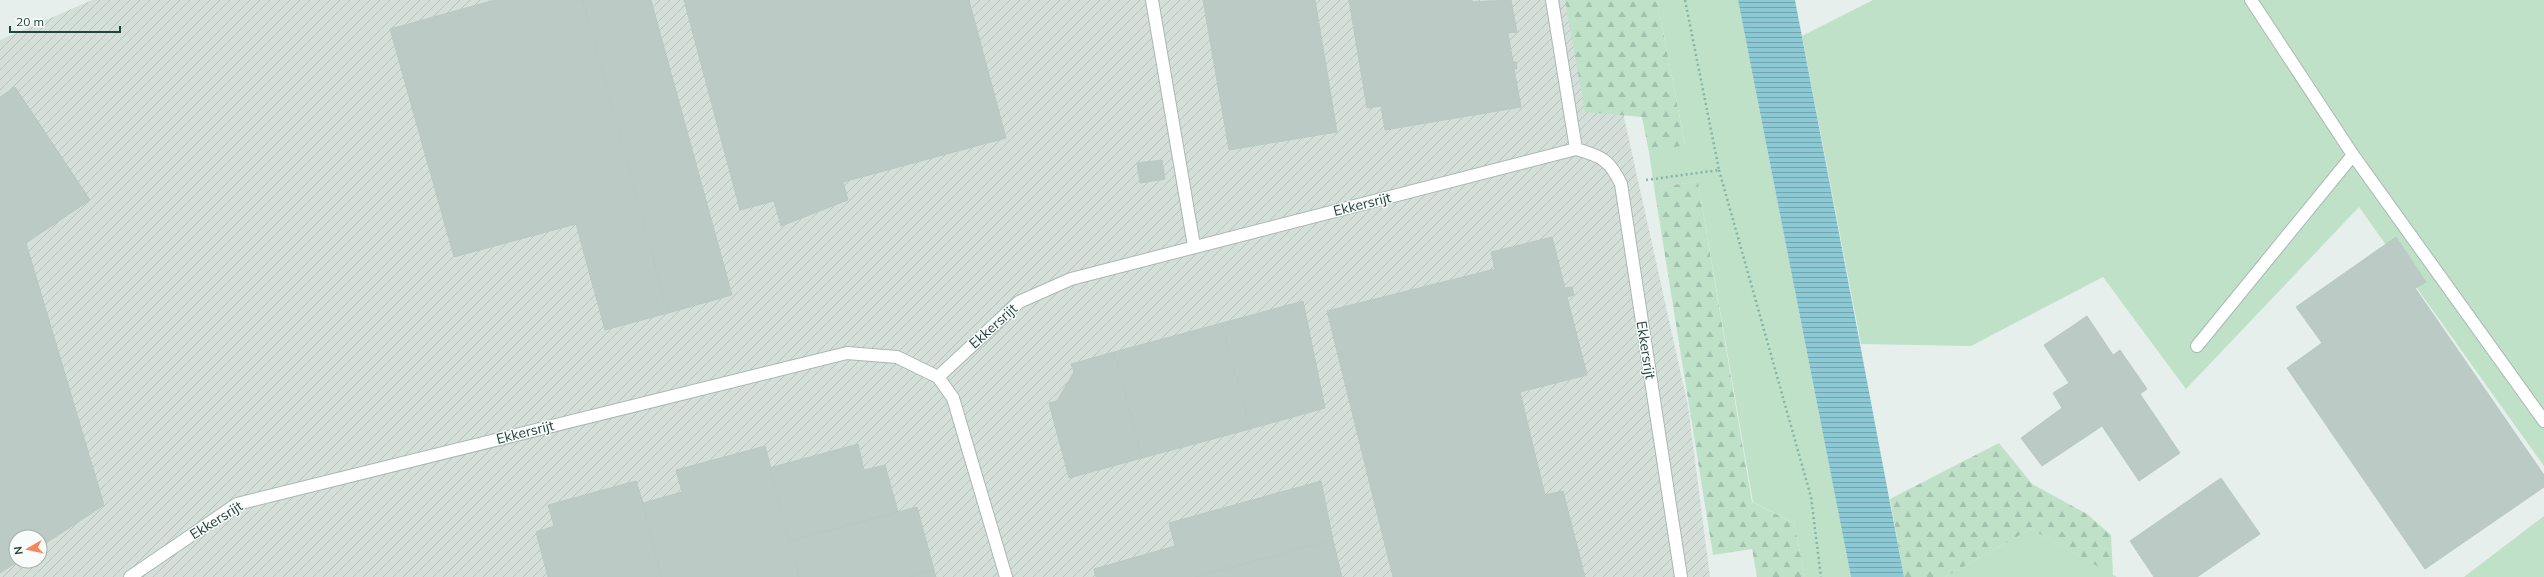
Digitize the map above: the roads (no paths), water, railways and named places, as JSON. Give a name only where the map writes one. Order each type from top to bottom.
[{"type":"street","points":[[1152,0],[1194,246]]},
{"type":"street","points":[[1552,0],[1576,150]]},
{"type":"street","points":[[2251,0],[2353,155],[2544,421]]},
{"type":"street","name":"Ekkersrijt","points":[[938,377],[1019,302],[1071,279],[1194,246],[1576,150],[1592,154],[1612,166],[1621,184],[1681,577]]},
{"type":"street","points":[[2197,346],[2353,155]]},
{"type":"street","name":"Ekkersrijt","points":[[130,577],[237,504],[847,353],[897,357],[938,377],[954,398],[1006,577]]},
{"type":"water","points":[[1738,0],[1795,0],[1904,577],[1851,577]]}]
